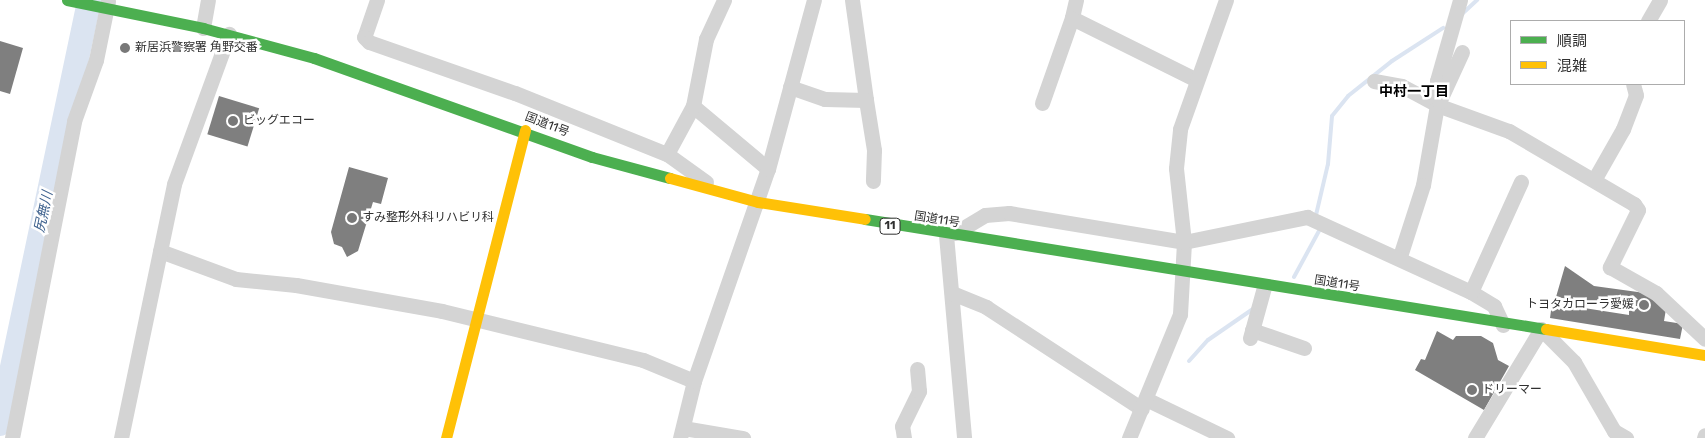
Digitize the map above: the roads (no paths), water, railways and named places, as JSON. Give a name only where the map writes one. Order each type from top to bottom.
[{"type":"main road","name":"11","points":[[71,1],[104,5]]},
{"type":"main road","name":"国道11号","points":[[104,5],[229,34],[314,58],[525,130],[592,157],[758,202],[1184,274],[1261,298],[1503,324],[1705,355]]},
{"type":"main road","points":[[446,438],[525,130]]},
{"type":"street","points":[[203,28],[208,0]]},
{"type":"street","points":[[377,0],[364,37],[368,42],[516,93],[667,154],[706,178],[707,188]]},
{"type":"street","points":[[667,154],[693,106],[706,39],[724,0]]},
{"type":"street","points":[[743,438],[682,433],[694,381],[758,202],[814,0]]},
{"type":"street","points":[[852,0],[874,150],[873,180]]},
{"type":"street","points":[[1042,103],[1072,18],[1076,0]]},
{"type":"street","points":[[1129,438],[1145,404],[1180,314],[1184,274],[1184,242],[1176,168],[1180,129],[1195,79],[1226,0]]},
{"type":"street","points":[[1400,256],[1423,185],[1437,105],[1437,81],[1460,0]]},
{"type":"street","points":[[1649,20],[1660,0]]},
{"type":"street","points":[[12,438],[74,121],[96,60],[104,5]]},
{"type":"street","points":[[1072,18],[1195,79]]},
{"type":"street","points":[[120,438],[174,184],[229,34]]},
{"type":"street","points":[[1437,105],[1462,52]]},
{"type":"street","points":[[1374,81],[1402,86],[1437,105],[1509,131],[1594,180],[1638,210],[1610,267],[1656,293],[1705,339]]},
{"type":"street","points":[[1594,180],[1623,129],[1636,95],[1633,85]]},
{"type":"street","points":[[790,87],[826,99],[866,100]]},
{"type":"street","points":[[693,106],[768,169]]},
{"type":"street","points":[[1471,292],[1521,182]]},
{"type":"street","points":[[964,438],[948,235],[986,215],[1010,213],[1184,242],[1306,217],[1400,256],[1471,292],[1494,306],[1503,324]]},
{"type":"street","points":[[160,251],[236,279],[296,285],[475,321],[643,360],[694,381]]},
{"type":"street","points":[[952,293],[986,307],[1145,404],[1227,438]]},
{"type":"street","points":[[1261,298],[1251,334],[1304,348]]},
{"type":"street","points":[[1475,438],[1541,329],[1551,344],[1574,362],[1614,431],[1626,438]]},
{"type":"street","points":[[904,438],[902,426],[919,391],[917,369]]},
{"type":"waterway","name":"尻無川","points":[[0,424],[89,0]]},
{"type":"waterway","points":[[1462,14],[1477,0]]},
{"type":"waterway","points":[[1316,215],[1328,164],[1332,116],[1348,96],[1392,61],[1443,28]]},
{"type":"waterway","points":[[1294,277],[1319,231]]},
{"type":"waterway","points":[[1189,361],[1208,340],[1253,309]]},
{"type":"place","name":"新居浜警察署 角野交番","points":[[125,48]]},
{"type":"place","name":"ビッグエコー","points":[[233,121]]},
{"type":"place","name":"すみ整形外科リハビリ科","points":[[352,218]]},
{"type":"place","name":"トヨタカローラ愛媛","points":[[1644,305]]},
{"type":"place","name":"ドリーマー","points":[[1472,390]]},
{"type":"district","name":"中村一丁目","points":[[1414,92]]}]
